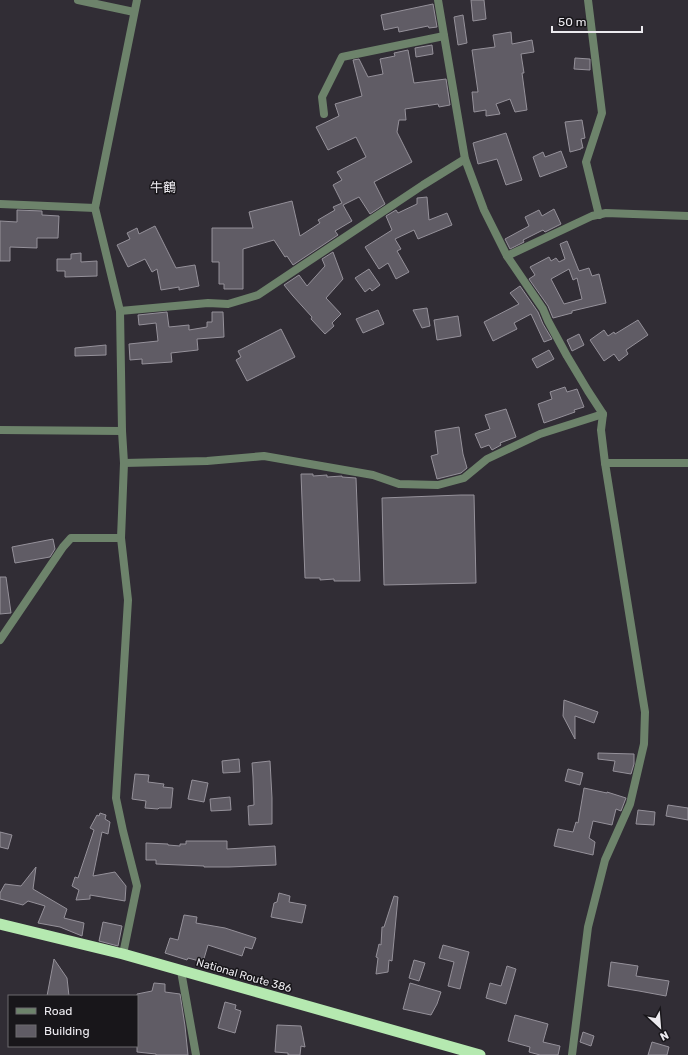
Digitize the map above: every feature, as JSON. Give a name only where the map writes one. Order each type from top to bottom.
[{"type":"highway","name":"National Route 386","points":[[0,924],[123,954],[480,1055]]},
{"type":"street","points":[[78,0],[134,12]]},
{"type":"street","points":[[123,954],[137,886],[116,798],[128,600],[121,538],[124,463],[120,310],[95,208],[137,0]]},
{"type":"street","points":[[438,0],[465,159],[484,210],[507,256],[543,308],[548,321],[567,356],[603,414],[601,430],[605,463],[645,712],[644,744],[630,804],[604,860],[588,928],[572,1055]]},
{"type":"street","points":[[588,0],[602,113],[586,162],[598,215]]},
{"type":"street","points":[[324,114],[322,97],[342,57],[444,36]]},
{"type":"street","points":[[120,310],[208,303],[228,304],[258,295],[422,185],[465,159]]},
{"type":"street","points":[[0,204],[95,208]]},
{"type":"street","points":[[507,256],[592,216],[606,213],[688,216]]},
{"type":"street","points":[[124,463],[207,461],[264,456],[373,475],[399,484],[438,485],[464,478],[487,459],[540,434],[603,414]]},
{"type":"street","points":[[0,430],[122,431]]},
{"type":"street","points":[[605,463],[688,463]]},
{"type":"street","points":[[0,640],[63,547],[71,538],[121,538]]},
{"type":"street","points":[[180,971],[196,1055]]},
{"type":"building","points":[[471,0],[484,0],[486,19],[473,21]]},
{"type":"building","points":[[433,4],[437,27],[429,28],[428,26],[399,32],[398,27],[384,30],[381,15]]},
{"type":"building","points":[[463,15],[467,43],[458,45],[454,17]]},
{"type":"building","points":[[511,32],[512,44],[532,40],[534,52],[521,54],[527,110],[515,112],[510,99],[496,104],[500,114],[486,116],[486,110],[474,112],[472,92],[478,92],[472,50],[495,47],[493,35]]},
{"type":"building","points":[[432,45],[433,54],[416,57],[415,48]]},
{"type":"building","points":[[408,50],[414,83],[446,79],[450,105],[439,107],[438,104],[405,109],[406,120],[399,120],[397,132],[412,162],[374,182],[385,204],[370,214],[359,197],[343,205],[352,221],[335,231],[338,235],[293,265],[287,256],[285,257],[274,240],[243,249],[243,289],[224,289],[224,284],[219,284],[219,262],[212,262],[212,228],[253,228],[249,212],[292,201],[300,236],[320,223],[318,220],[335,210],[333,207],[342,203],[333,185],[342,180],[337,172],[366,157],[356,137],[328,150],[316,127],[339,116],[335,104],[362,96],[353,60],[359,59],[368,77],[383,74],[380,59],[395,56],[394,53]]},
{"type":"building","points":[[575,58],[590,59],[590,70],[574,69]]},
{"type":"building","points":[[582,120],[585,138],[581,139],[583,148],[570,152],[565,122]]},
{"type":"building","points":[[506,133],[522,180],[506,185],[497,159],[478,164],[473,143]]},
{"type":"building","points":[[561,151],[567,167],[540,177],[533,157],[543,152],[545,157]]},
{"type":"building","points":[[427,197],[429,220],[447,213],[452,225],[418,239],[414,230],[395,239],[401,249],[397,251],[409,272],[396,279],[388,263],[379,269],[365,247],[392,230],[386,216],[396,210],[398,213],[417,204],[417,198]]},
{"type":"building","points":[[554,209],[561,224],[545,232],[543,230],[523,240],[524,242],[510,249],[505,239],[529,226],[525,217],[539,210],[542,216]]},
{"type":"building","points":[[17,210],[42,211],[42,215],[59,216],[58,238],[37,238],[37,248],[10,247],[10,261],[0,261],[0,221],[17,222]]},
{"type":"building","points":[[155,226],[176,268],[195,265],[199,286],[179,290],[179,287],[161,290],[157,269],[152,272],[145,259],[128,267],[117,245],[130,239],[127,233],[137,228],[139,234]]},
{"type":"building","points":[[567,241],[579,271],[589,268],[592,276],[599,274],[606,303],[572,311],[572,313],[553,318],[548,306],[529,279],[535,275],[530,267],[549,257],[551,261],[556,258],[559,262],[565,259],[560,244]],"holes":[[[569,269],[573,280],[577,278],[582,299],[564,304],[551,279]]]},
{"type":"building","points":[[333,252],[343,279],[326,298],[341,314],[332,323],[334,326],[325,334],[284,285],[299,275],[307,286],[325,266],[322,259]]},
{"type":"building","points":[[81,253],[81,262],[97,261],[97,276],[65,277],[65,271],[57,271],[57,259],[71,259],[71,254]]},
{"type":"building","points":[[369,269],[380,285],[372,291],[370,288],[365,292],[355,278]]},
{"type":"building","points":[[520,286],[538,312],[552,339],[544,342],[531,314],[514,323],[517,329],[493,341],[484,322],[519,304],[510,293]]},
{"type":"building","points":[[427,308],[430,326],[422,328],[413,310]]},
{"type":"building","points":[[378,310],[384,324],[363,333],[356,319]]},
{"type":"building","points":[[167,312],[169,327],[189,325],[189,330],[207,327],[207,322],[212,322],[212,312],[223,312],[224,337],[197,339],[198,350],[171,353],[172,362],[142,364],[142,359],[130,360],[129,344],[158,341],[156,323],[139,325],[138,315]]},
{"type":"building","points":[[458,316],[461,336],[437,340],[434,320]]},
{"type":"building","points":[[638,320],[648,335],[626,350],[628,354],[619,361],[614,354],[604,361],[590,340],[604,330],[608,336],[614,332],[615,334]]},
{"type":"building","points":[[281,329],[295,357],[247,381],[236,360],[241,357],[238,351]]},
{"type":"building","points":[[579,334],[584,345],[572,351],[567,340]]},
{"type":"building","points":[[106,345],[106,355],[75,356],[75,348]]},
{"type":"building","points":[[549,350],[554,359],[537,368],[532,359]]},
{"type":"building","points":[[565,387],[567,392],[577,389],[584,407],[574,410],[575,412],[544,423],[538,404],[552,399],[550,392]]},
{"type":"building","points":[[506,409],[516,437],[500,443],[501,445],[492,450],[489,445],[481,448],[475,434],[490,429],[485,415]]},
{"type":"building","points":[[459,427],[463,454],[467,468],[461,473],[437,479],[431,456],[438,454],[435,431]]},
{"type":"building","points":[[301,474],[356,478],[360,581],[334,581],[334,579],[320,580],[320,578],[305,578]]},
{"type":"building","points":[[474,495],[476,583],[384,585],[382,498]]},
{"type":"building","points":[[53,539],[55,549],[50,557],[15,563],[12,547]]},
{"type":"building","points":[[0,577],[6,577],[11,613],[0,614]]},
{"type":"building","points":[[564,700],[598,712],[594,723],[575,716],[575,739],[563,716]]},
{"type":"building","points":[[598,753],[634,754],[634,764],[631,774],[613,771],[615,761],[598,759]]},
{"type":"building","points":[[239,759],[240,772],[223,773],[222,761]]},
{"type":"building","points":[[270,761],[272,824],[249,825],[248,806],[254,805],[252,763]]},
{"type":"building","points":[[568,769],[583,773],[580,785],[565,781]]},
{"type":"building","points":[[135,774],[149,775],[148,782],[164,784],[163,787],[173,788],[171,808],[145,808],[146,801],[132,799]]},
{"type":"building","points":[[192,780],[208,783],[204,802],[188,799]]},
{"type":"building","points":[[584,788],[607,792],[626,798],[621,811],[616,809],[612,825],[593,821],[589,838],[595,842],[593,855],[554,846],[558,829],[573,832],[576,822],[578,823]]},
{"type":"building","points":[[230,797],[231,810],[211,811],[210,799]]},
{"type":"building","points":[[668,805],[688,808],[688,820],[666,816]]},
{"type":"building","points":[[638,810],[655,812],[654,825],[636,824]]},
{"type":"building","points":[[100,813],[106,815],[105,819],[110,822],[108,834],[102,832],[93,876],[115,872],[126,886],[125,901],[90,895],[90,899],[76,900],[79,890],[72,886],[75,877],[78,878],[94,830],[90,828],[97,815],[99,816]]},
{"type":"building","points":[[0,832],[12,835],[8,849],[0,847]]},
{"type":"building","points":[[186,841],[227,841],[227,849],[275,846],[276,865],[204,867],[156,864],[156,860],[146,860],[146,843],[180,846],[180,844],[186,844]]},
{"type":"building","points":[[36,867],[33,889],[67,909],[64,918],[84,923],[82,936],[60,927],[38,923],[45,906],[28,901],[23,905],[0,899],[0,893],[5,884],[21,886]]},
{"type":"building","points":[[279,893],[290,896],[289,902],[306,905],[302,923],[271,917],[274,903],[277,902]]},
{"type":"building","points":[[394,896],[398,897],[392,961],[389,960],[388,972],[376,974],[378,958],[376,957],[379,944],[381,945],[382,927],[384,927]]},
{"type":"building","points":[[184,915],[197,917],[196,923],[225,928],[256,938],[252,949],[245,947],[242,956],[208,945],[203,962],[188,958],[187,960],[165,953],[170,938],[178,940]]},
{"type":"building","points":[[103,922],[122,926],[118,946],[99,941]]},
{"type":"building","points":[[443,945],[469,952],[460,989],[448,986],[454,962],[439,958]]},
{"type":"building","points":[[54,959],[67,978],[69,995],[47,995]]},
{"type":"building","points":[[414,960],[425,963],[419,981],[409,978]]},
{"type":"building","points":[[611,962],[638,966],[636,976],[669,981],[666,996],[608,986]]},
{"type":"building","points":[[507,966],[516,969],[506,1004],[486,998],[490,983],[501,986]]},
{"type":"building","points":[[154,983],[165,984],[165,992],[180,994],[188,1055],[156,1055],[137,1052],[137,994],[152,991]]},
{"type":"building","points":[[410,983],[441,992],[431,1015],[403,1009]]},
{"type":"building","points":[[225,1002],[236,1005],[235,1009],[241,1011],[235,1033],[218,1028]]},
{"type":"building","points":[[515,1015],[548,1024],[543,1042],[560,1046],[558,1055],[540,1055],[529,1052],[530,1047],[508,1041]]},
{"type":"building","points":[[277,1025],[301,1026],[305,1047],[301,1046],[300,1055],[288,1055],[288,1053],[275,1052]]},
{"type":"building","points":[[583,1032],[594,1036],[591,1046],[580,1042]]},
{"type":"building","points":[[652,1042],[669,1047],[667,1055],[648,1055]]},
{"type":"district","name":"牛鶴","points":[[163,187]]}]
